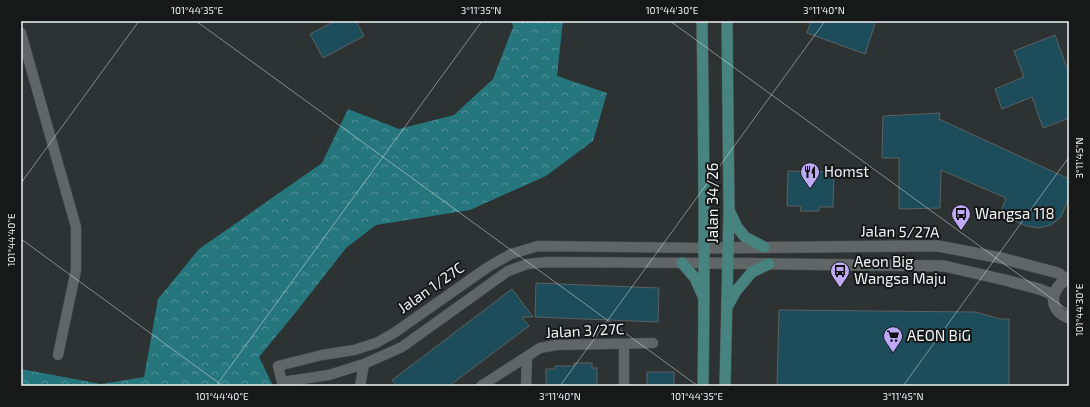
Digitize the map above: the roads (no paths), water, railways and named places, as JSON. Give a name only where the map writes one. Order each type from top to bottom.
[{"type":"main road","name":"Jalan 34/26","points":[[702,21],[704,133],[703,386]]},
{"type":"main road","name":"Jalan 34/26","points":[[725,386],[729,208],[727,21]]},
{"type":"main road","points":[[729,208],[737,227],[745,237],[764,247]]},
{"type":"main road","points":[[682,263],[695,278],[704,298]]},
{"type":"main road","points":[[726,308],[736,291],[752,272],[769,264]]},
{"type":"street","points":[[21,33],[76,226],[76,270],[58,355]]},
{"type":"street","name":"Jalan 1/27C","points":[[704,248],[538,246],[511,254],[488,266],[394,333],[376,343],[354,350],[322,355],[278,366],[282,382],[329,375],[364,364],[402,346],[508,271],[527,264],[548,262],[704,263]]},
{"type":"street","name":"Jalan 5/27A","points":[[704,248],[938,246],[1001,258],[1058,273],[1068,280]]},
{"type":"street","points":[[704,263],[944,266],[1005,280],[1039,289],[1054,295]]},
{"type":"street","points":[[1068,280],[1059,286],[1054,295],[1055,306],[1058,311],[1069,318]]},
{"type":"street","name":"Jalan 3/27C","points":[[481,386],[540,348],[556,345],[653,343]]},
{"type":"street","points":[[624,344],[624,386]]},
{"type":"street","points":[[526,386],[527,357]]},
{"type":"street","points":[[360,386],[364,364]]},
{"type":"place","name":"Homst","points":[[810,189]]},
{"type":"place","name":"Wangsa 118","points":[[961,231]]},
{"type":"place","name":"Aeon Big Wangsa Maju","points":[[840,288]]},
{"type":"place","name":"AEON BiG","points":[[893,353]]}]
